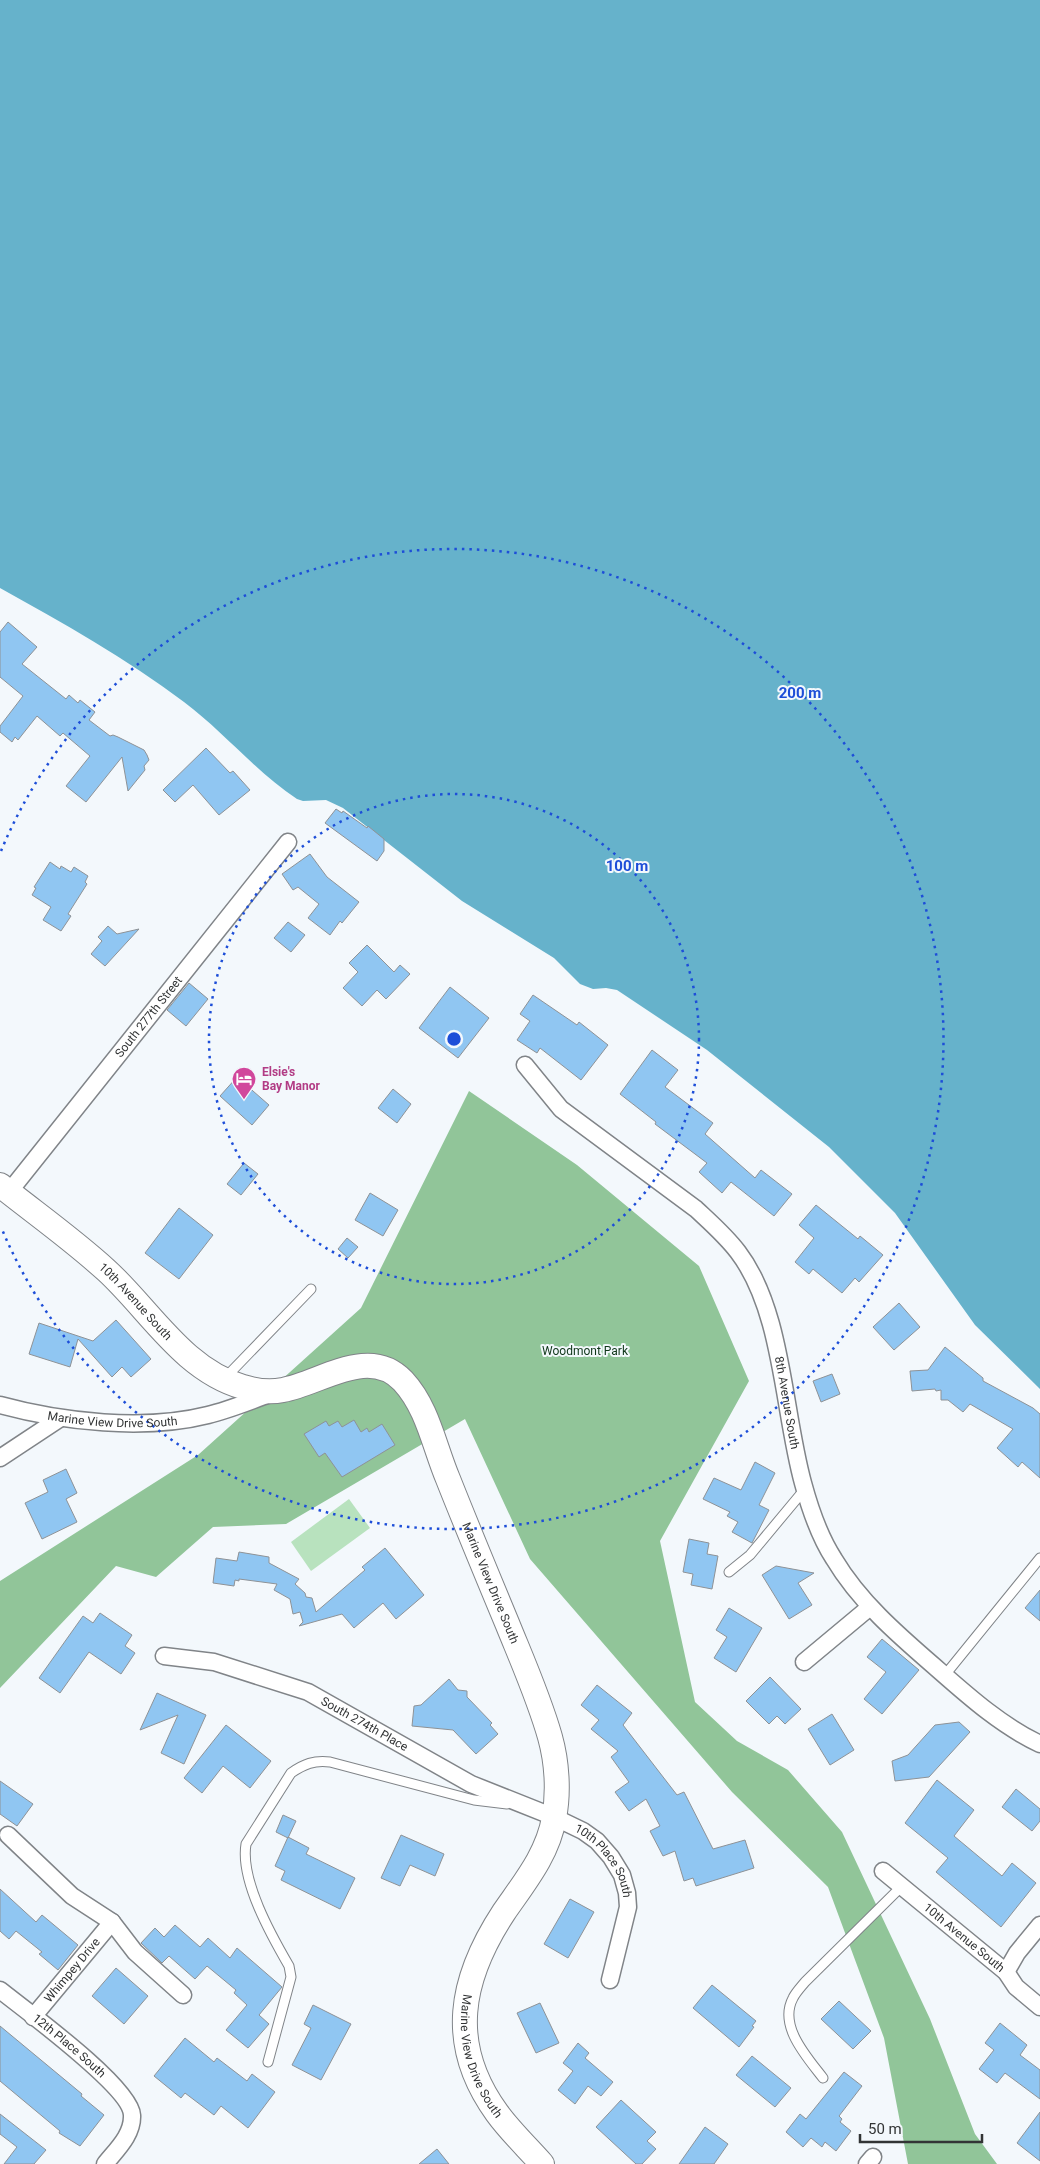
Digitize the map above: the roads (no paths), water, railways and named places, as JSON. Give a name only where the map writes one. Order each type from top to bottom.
[{"type":"main road","name":"10th Avenue South","points":[[4,1188],[80,1246],[116,1279],[186,1353],[224,1380],[263,1392],[282,1390]]},
{"type":"main road","name":"Marine View Drive South","points":[[282,1390],[343,1369],[368,1366],[387,1370],[396,1375],[418,1401],[424,1412],[437,1454],[525,1667],[550,1738],[556,1770],[557,1800],[550,1835],[540,1858],[481,1949],[468,1988],[464,2016],[466,2042],[484,2091],[498,2114],[542,2164]]},
{"type":"street","name":"South 277th Street","points":[[4,1188],[288,842]]},
{"type":"street","name":"8th Avenue South","points":[[525,1065],[561,1109],[696,1210],[739,1253],[758,1287],[768,1311],[790,1430],[804,1489],[824,1543],[844,1576],[870,1607],[944,1676],[1002,1721],[1040,1744]]},
{"type":"street","name":"Marine View Drive South","points":[[0,1405],[59,1419],[119,1422],[177,1420],[208,1415],[282,1390]]},
{"type":"street","points":[[0,1458],[59,1419]]},
{"type":"street","points":[[804,1662],[870,1607]]},
{"type":"street","name":"South 274th Place","points":[[164,1656],[214,1662],[308,1692],[471,1784],[554,1817]]},
{"type":"street","name":"10th Place South","points":[[554,1817],[583,1831],[597,1841],[611,1856],[622,1875],[627,1893],[628,1907],[610,1980]]},
{"type":"street","points":[[8,1835],[72,1896],[112,1922],[135,1952],[183,1995]]},
{"type":"street","name":"10th Avenue South","points":[[883,1871],[1006,1972],[1016,1987],[1040,2007]]},
{"type":"street","name":"Whimpey Drive","points":[[33,2017],[112,1922]]},
{"type":"street","points":[[1006,1972],[1017,1954],[1040,1925]]},
{"type":"street","name":"12th Place South","points":[[0,1990],[109,2080],[122,2093],[132,2108],[132,2122],[126,2138],[105,2164]]},
{"type":"lane","points":[[224,1380],[311,1289]]},
{"type":"lane","points":[[730,1572],[750,1555],[804,1489]]},
{"type":"lane","points":[[944,1676],[1040,1558]]},
{"type":"lane","points":[[268,2062],[291,1977],[289,1966],[256,1899],[250,1882],[245,1849],[246,1844],[291,1773],[299,1767],[317,1761],[330,1762],[474,1800],[529,1808]]},
{"type":"lane","points":[[823,2078],[800,2047],[793,2033],[790,2013],[793,1997],[805,1982],[902,1886]]},
{"type":"water","points":[[0,0],[1040,0],[1040,1389],[975,1325],[895,1213],[829,1147],[707,1050],[617,990],[606,988],[593,989],[580,984],[554,958],[462,901],[343,808],[326,800],[303,801],[297,799],[267,776],[199,714],[162,686],[94,642],[0,588]]},
{"type":"place","name":"Elsie's Bay Manor","points":[[244,1100]]},
{"type":"park label","name":"Woodmont Park","points":[[585,1351]]}]
